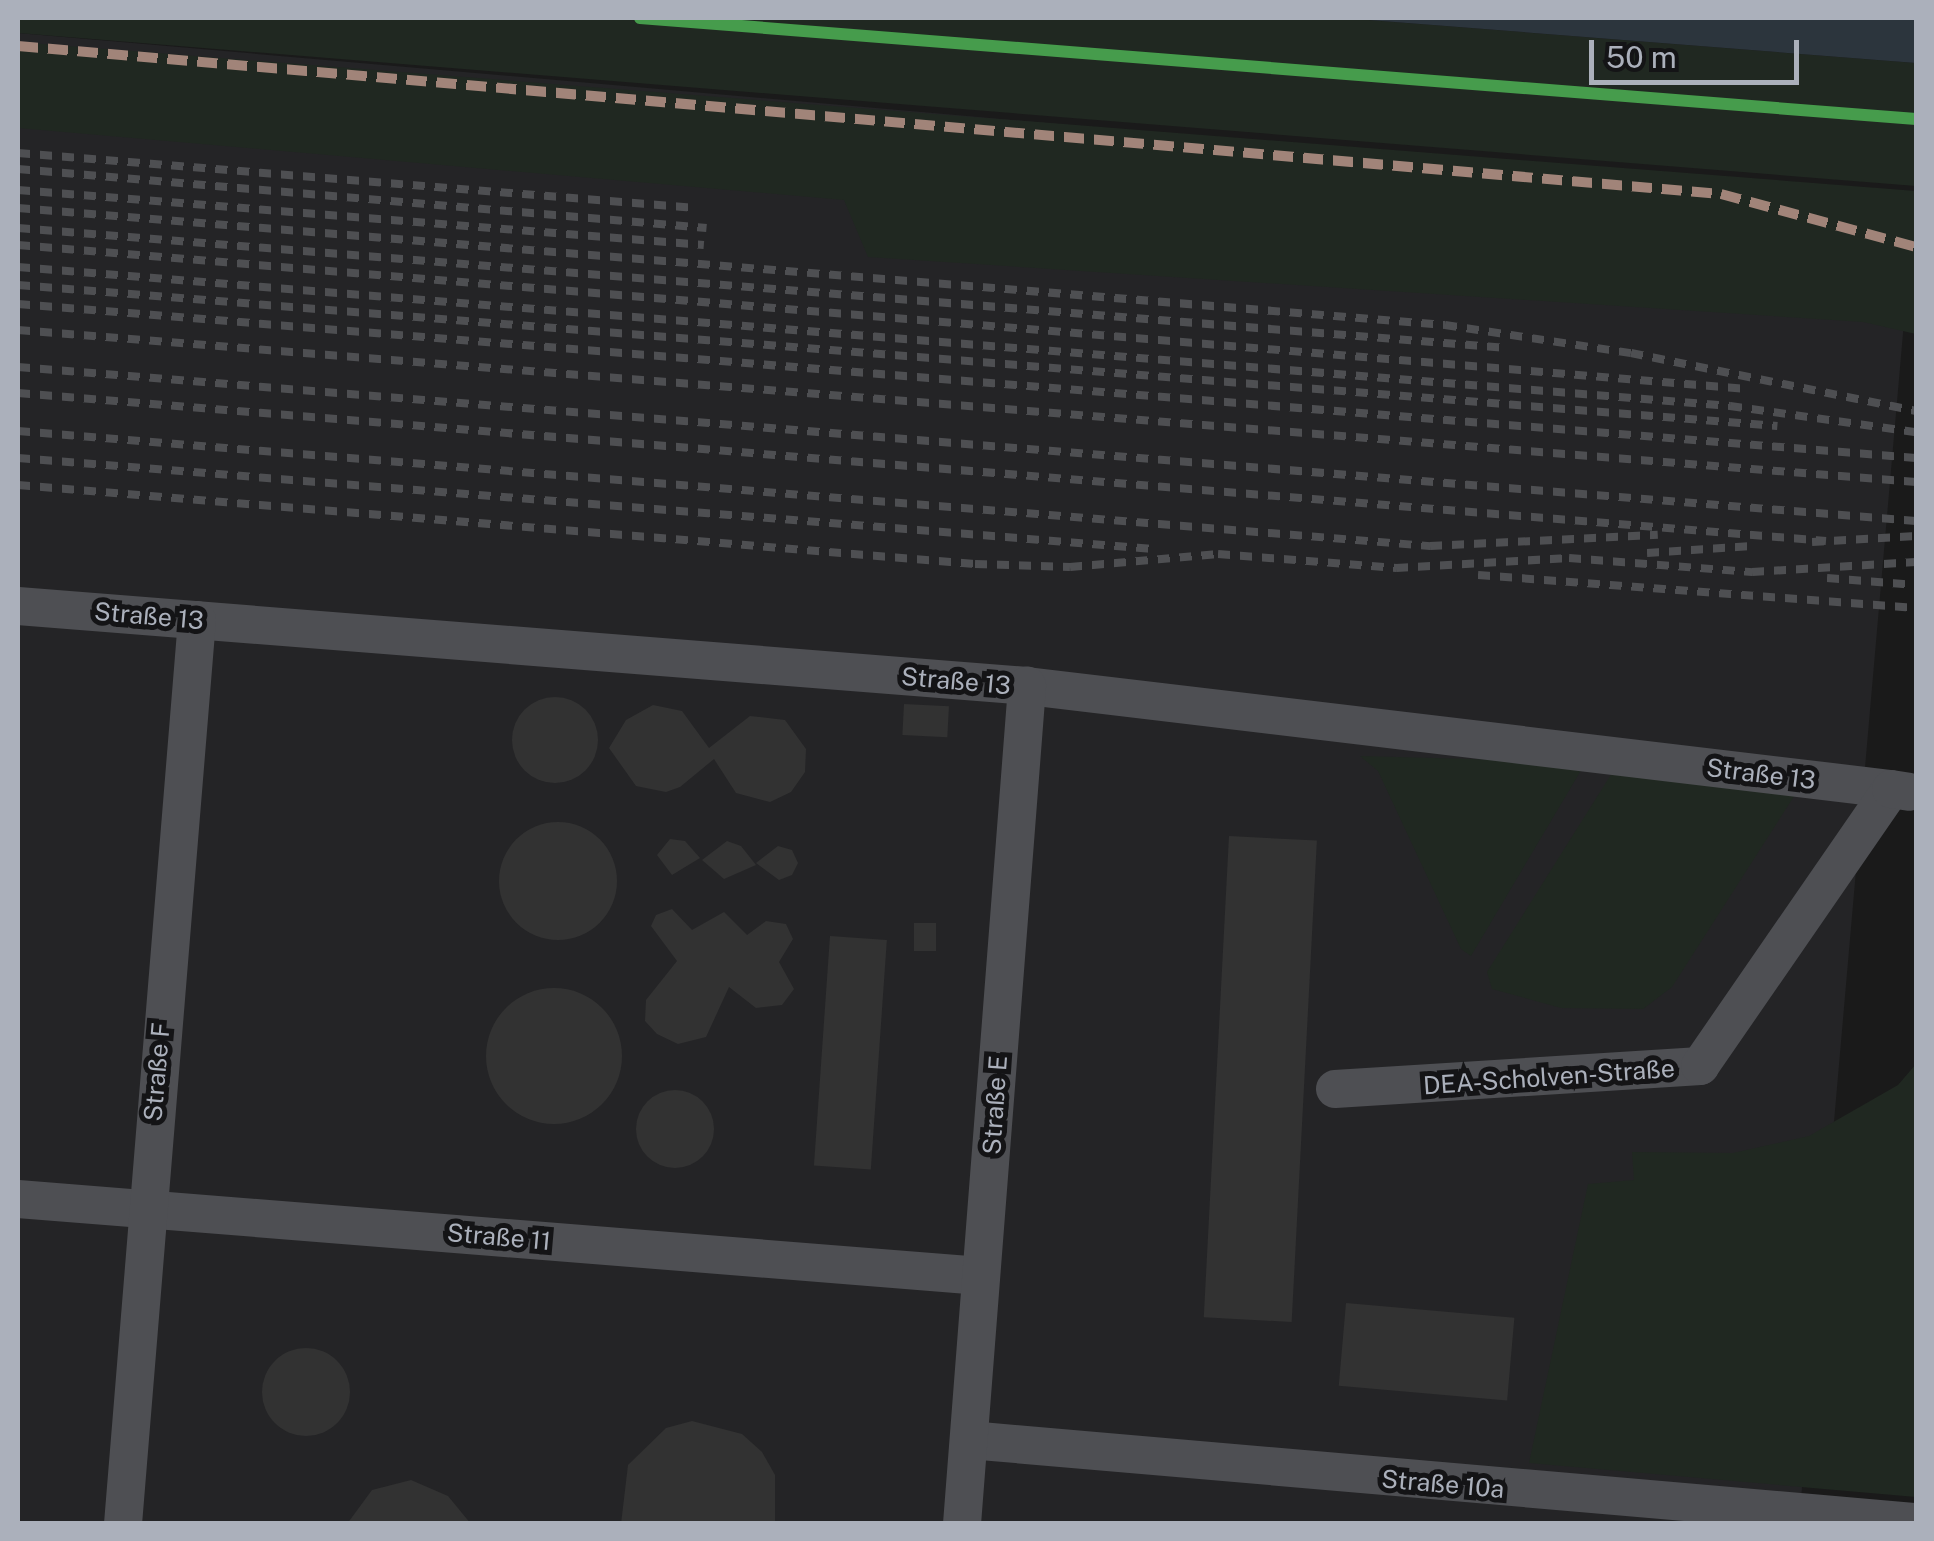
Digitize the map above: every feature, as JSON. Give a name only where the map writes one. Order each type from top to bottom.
[{"type":"lane","name":"Straße 13","points":[[18,606],[1027,686],[1904,791]]},
{"type":"lane","name":"Straße F","points":[[124,1524],[144,1209],[198,620]]},
{"type":"lane","name":"Straße E","points":[[962,1524],[1027,686]]},
{"type":"lane","name":"DEA-Scholven-Straße","points":[[1335,1089],[1520,1082],[1700,1066],[1904,791]]},
{"type":"lane","name":"Straße 11","points":[[18,1199],[982,1276]]},
{"type":"lane","name":"Straße 10a","points":[[969,1440],[1537,1508],[1916,1522]]},
{"type":"shaded area","points":[[18,18],[1343,18],[1916,63],[1916,186],[18,33]]},
{"type":"shaded area","points":[[1343,18],[1916,18],[1916,63]]},
{"type":"shaded area","points":[[18,33],[1915,199],[1799,1524],[18,1524]]},
{"type":"shaded area","points":[[18,42],[1916,191],[1916,334],[1863,322],[868,257],[844,200],[18,128]]},
{"type":"shaded area","points":[[1360,756],[1586,762],[1471,956],[1461,949],[1378,771]]},
{"type":"shaded area","points":[[1617,765],[1798,790],[1672,987],[1643,1009],[1561,1008],[1492,989],[1487,972]]},
{"type":"shaded area","points":[[1916,1064],[1916,1497],[1529,1463],[1588,1184],[1634,1180],[1632,1152],[1733,1153],[1809,1136],[1898,1085]]},
{"type":"building","points":[[555,697],[585,710],[598,740],[585,770],[555,783],[525,770],[512,740],[525,710]]},
{"type":"building","points":[[904,704],[949,706],[947,737],[902,735]]},
{"type":"building","points":[[653,705],[682,711],[709,748],[750,716],[785,720],[806,749],[805,772],[791,792],[770,802],[736,793],[714,759],[680,787],[666,792],[636,786],[609,748],[626,720]]},
{"type":"building","points":[[558,822],[581,826],[600,839],[613,858],[617,881],[613,904],[600,923],[581,936],[558,940],[535,936],[516,923],[503,904],[499,881],[503,858],[516,839],[535,826]]},
{"type":"building","points":[[1229,836],[1317,841],[1292,1322],[1204,1317]]},
{"type":"building","points":[[670,839],[685,841],[700,858],[672,875],[657,855]]},
{"type":"building","points":[[727,841],[741,846],[756,865],[724,879],[702,860]]},
{"type":"building","points":[[778,846],[792,850],[798,863],[792,875],[779,880],[756,863]]},
{"type":"building","points":[[672,909],[692,930],[724,912],[747,935],[766,921],[786,924],[793,939],[779,962],[794,989],[782,1005],[756,1008],[729,987],[706,1037],[678,1044],[657,1034],[645,1021],[646,1000],[677,961],[651,926],[656,915]]},
{"type":"building","points":[[914,923],[936,923],[936,951],[914,951]]},
{"type":"building","points":[[830,936],[887,940],[871,1169],[814,1165]]},
{"type":"building","points":[[554,988],[580,993],[602,1008],[617,1030],[622,1056],[617,1082],[602,1104],[580,1119],[554,1124],[528,1119],[506,1104],[491,1082],[486,1056],[491,1030],[506,1008],[528,993]]},
{"type":"building","points":[[675,1090],[690,1093],[702,1102],[711,1114],[711,1144],[702,1156],[690,1165],[675,1168],[660,1165],[648,1156],[639,1144],[636,1129],[639,1114],[648,1102],[660,1093]]},
{"type":"building","points":[[1346,1303],[1514,1318],[1507,1400],[1339,1386]]},
{"type":"building","points":[[306,1348],[337,1361],[350,1392],[337,1423],[306,1436],[275,1423],[262,1392],[275,1361]]},
{"type":"building","points":[[692,1421],[742,1434],[762,1452],[775,1475],[775,1524],[621,1524],[628,1465],[666,1428]]},
{"type":"building","points":[[411,1480],[448,1496],[471,1524],[347,1524],[372,1490]]},
{"type":"railway","points":[[18,153],[696,208]]},
{"type":"railway","points":[[18,169],[706,228]]},
{"type":"railway","points":[[18,190],[704,245]]},
{"type":"railway","points":[[18,208],[1445,325],[1631,353],[1916,411]]},
{"type":"railway","points":[[18,228],[1507,348]]},
{"type":"railway","points":[[18,245],[1747,389]]},
{"type":"railway","points":[[18,267],[1730,406],[1916,432]]},
{"type":"railway","points":[[18,285],[1777,426]]},
{"type":"railway","points":[[18,304],[1916,458]]},
{"type":"railway","points":[[18,330],[1916,482]]},
{"type":"railway","points":[[18,367],[1916,521]]},
{"type":"railway","points":[[18,393],[1826,541]]},
{"type":"railway","points":[[18,431],[1430,546],[1658,535]]},
{"type":"railway","points":[[18,458],[1153,549]]},
{"type":"railway","points":[[18,485],[975,564],[1070,567],[1218,554],[1396,568],[1569,558],[1752,572],[1916,562]]},
{"type":"railway","points":[[1812,542],[1916,536]]},
{"type":"railway","points":[[1647,553],[1752,546]]},
{"type":"railway","points":[[1478,575],[1916,608]]},
{"type":"railway","points":[[1827,578],[1916,585]]},
{"type":"marked path","points":[[18,46],[1721,194],[1916,247]]},
{"type":"cycle path","points":[[640,18],[1916,119]]}]
